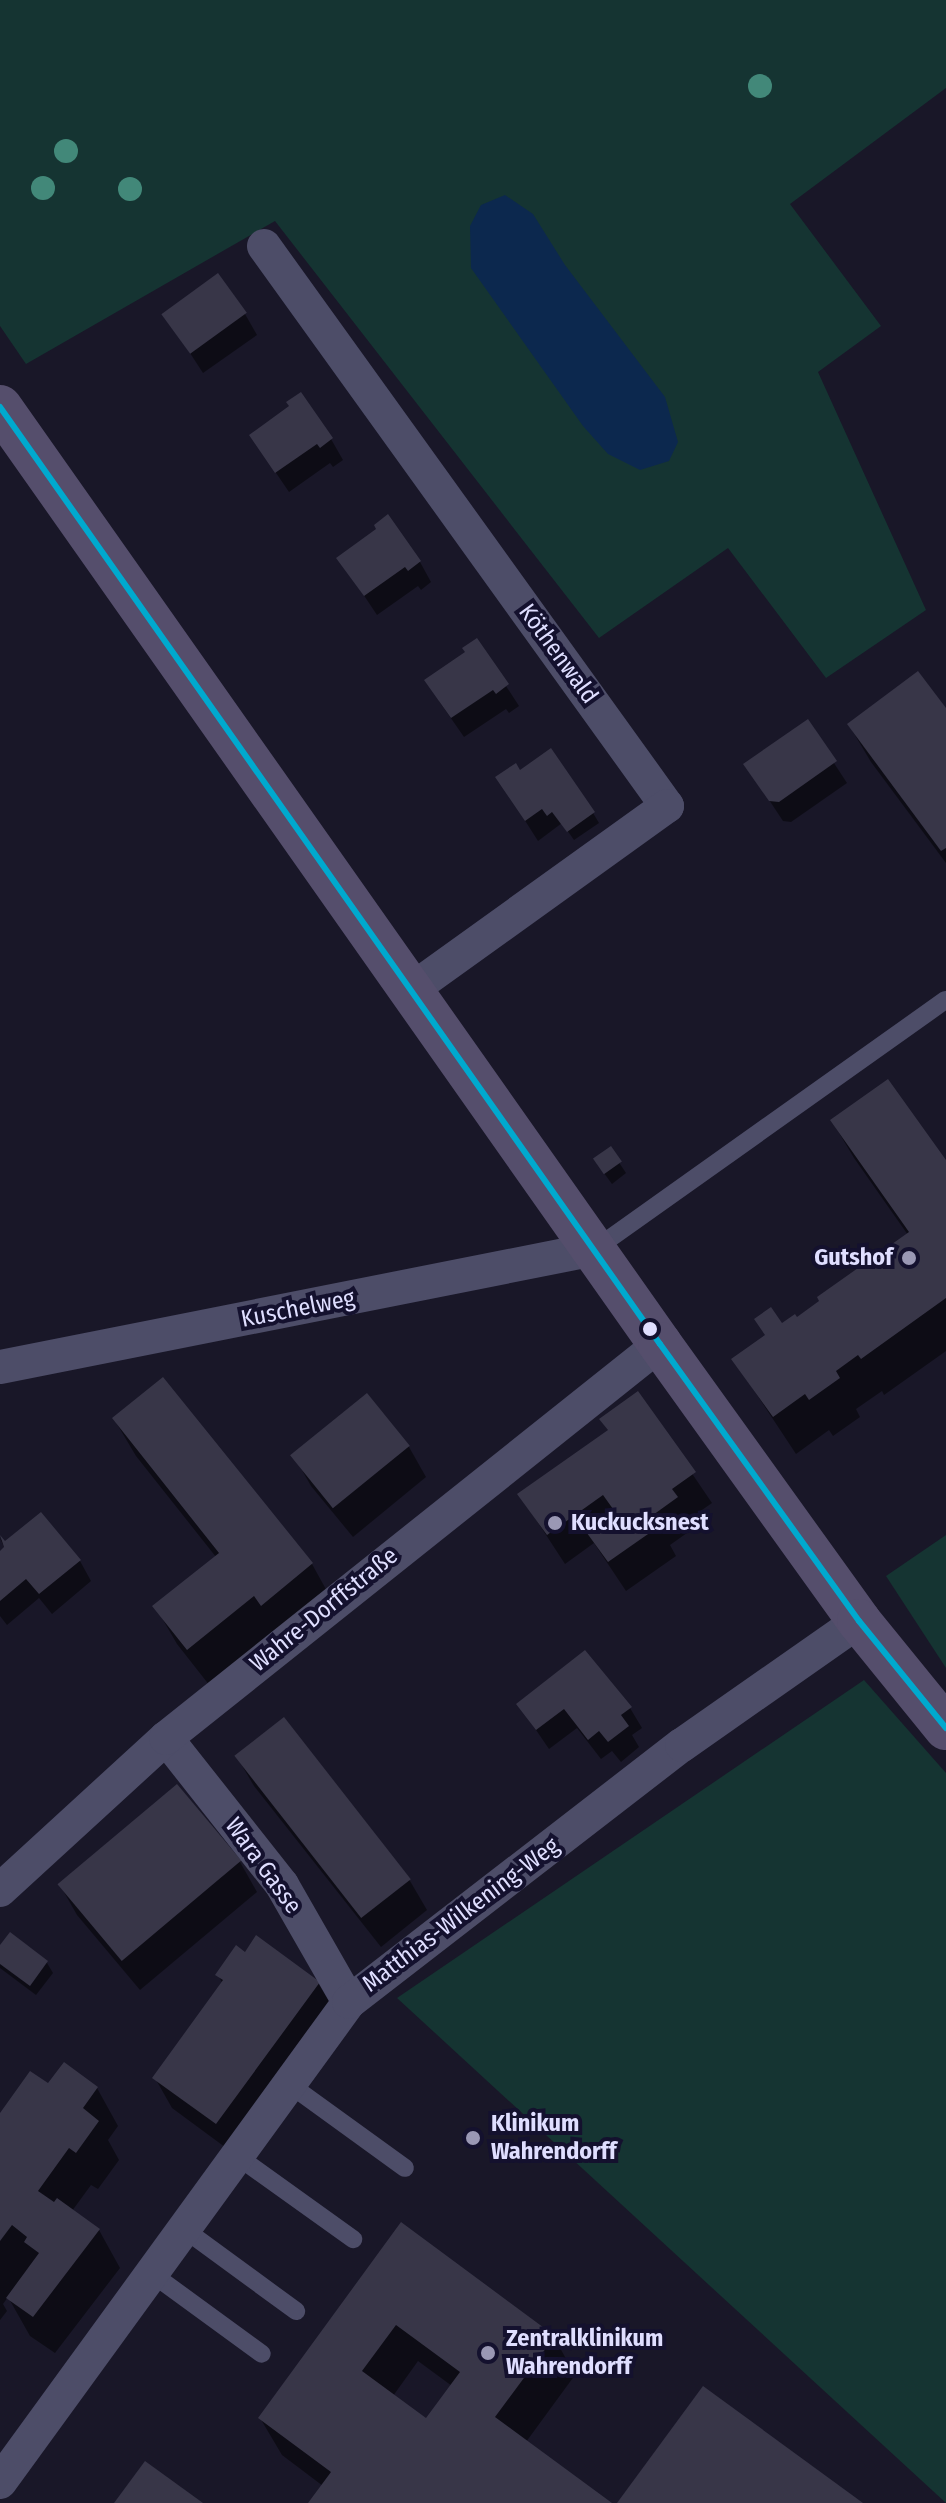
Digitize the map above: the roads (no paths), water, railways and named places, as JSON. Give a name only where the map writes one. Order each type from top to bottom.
[{"type":"main road","points":[[0,407],[660,1344],[859,1621],[946,1728]]},
{"type":"street","name":"Köthenwald","points":[[264,246],[667,806],[412,989]]},
{"type":"street","name":"Kuschelweg","points":[[0,1367],[595,1249]]},
{"type":"street","name":"Wahre-Dorffstraße","points":[[0,1890],[166,1738],[660,1344]]},
{"type":"street","name":"Matthias-Wilkening-Weg","points":[[0,2482],[349,2002],[682,1745],[859,1621]]},
{"type":"street","name":"Wara Gasse","points":[[166,1738],[282,1885],[349,2002]]},
{"type":"lane","points":[[595,1249],[946,1000]]},
{"type":"lane","points":[[289,2084],[405,2168]]},
{"type":"lane","points":[[237,2156],[353,2239]]},
{"type":"lane","points":[[184,2229],[296,2311]]},
{"type":"lane","points":[[151,2273],[262,2354]]},
{"type":"water","points":[[505,195],[533,214],[565,265],[665,397],[678,442],[669,461],[640,470],[608,454],[583,426],[471,268],[470,226],[481,205]]},
{"type":"place","name":"Gutshof","points":[[909,1258]]},
{"type":"place","name":"Kuckucksnest","points":[[555,1523]]},
{"type":"place","name":"Klinikum Wahrendorff","points":[[473,2138]]},
{"type":"place","name":"Zentralklinikum Wahrendorff","points":[[488,2353]]}]
